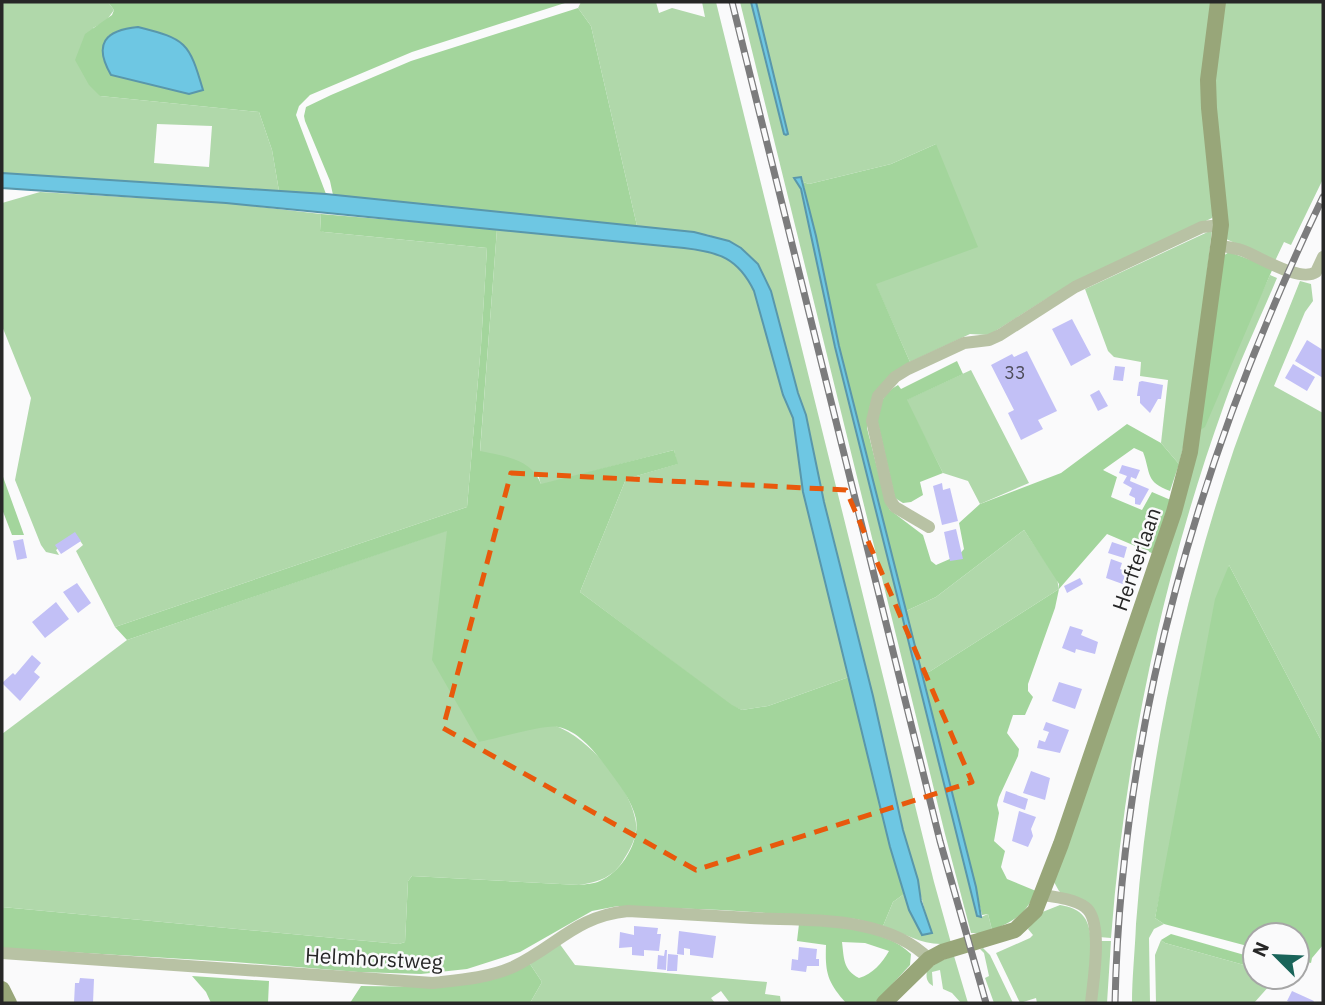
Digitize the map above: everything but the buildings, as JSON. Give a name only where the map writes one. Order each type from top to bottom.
[{"type":"street","name":"Herfterlaan","points":[[884,1003],[929,959],[942,952],[1015,930],[1035,911],[1043,895],[1182,487],[1191,442],[1221,225],[1208,80],[1218,2]]},
{"type":"street","points":[[929,527],[895,507],[890,500],[873,421],[878,396],[888,384],[908,369],[964,342],[989,340],[1000,335],[1075,286],[1202,227],[1221,225]]},
{"type":"street","points":[[1219,245],[1242,250],[1288,271],[1306,275],[1315,272],[1323,257]]},
{"type":"street","points":[[1043,895],[1078,903],[1093,917],[1096,931],[1091,1003]]},
{"type":"street","name":"Helmhorstweg","points":[[2,953],[433,983],[485,976],[510,968],[591,919],[628,911],[830,923],[870,928],[909,943],[929,959]]},
{"type":"street","points":[[2,989],[9,1003]]},
{"type":"highlighted area","points":[[511,473],[846,490],[972,782],[696,870],[443,728]]},
{"type":"green space","points":[[2,2],[108,2],[114,10],[106,21],[93,28],[100,96],[259,112],[272,150],[279,191],[2,173]],"holes":[[[157,124],[212,126],[209,167],[154,163]]]},
{"type":"green space","points":[[108,2],[568,2],[412,52],[310,95],[299,106],[296,115],[326,194],[279,191],[272,150],[259,112],[100,96],[89,85],[75,60],[85,34],[112,15],[114,10]],"holes":[[[109,35],[152,84],[111,75],[103,55]]]},
{"type":"green space","points":[[581,2],[656,2],[659,13],[672,8],[705,17],[702,2],[716,2],[951,943],[925,942],[883,926],[893,902],[904,894],[916,924],[931,933],[903,830],[873,696],[824,502],[806,415],[771,291],[710,235],[637,226],[591,26],[578,8]]},
{"type":"green space","points":[[740,2],[751,2],[786,135],[788,133],[756,2],[1211,2],[1212,218],[1046,299],[989,335],[970,334],[910,362],[875,283],[936,144],[891,164],[809,184],[803,182],[802,178],[799,183],[977,915],[981,917],[988,914],[992,930],[984,933],[971,933],[945,834]]},
{"type":"green space","points":[[1222,2],[1323,2],[1323,179],[1291,245],[1284,242],[1275,261],[1226,239],[1213,104]]},
{"type":"green space","points":[[578,8],[591,26],[637,226],[333,195],[330,181],[305,121],[306,107],[411,61]]},
{"type":"green space","points":[[936,144],[978,247],[876,284],[910,362],[870,406],[867,428],[890,510],[923,535],[931,561],[936,565],[959,555],[964,549],[959,523],[980,504],[1061,473],[1127,424],[1161,443],[1179,464],[1170,491],[1156,484],[1148,471],[1143,452],[1134,448],[1103,470],[1117,477],[1111,497],[1142,510],[1152,492],[1173,501],[1154,554],[1107,534],[1059,589],[1059,584],[1024,530],[936,597],[906,611],[839,346],[803,182],[809,184],[891,164]]},
{"type":"green space","points":[[40,192],[226,203],[321,214],[320,230],[324,232],[487,248],[467,507],[115,627],[76,551],[83,545],[76,535],[56,550],[59,555],[46,552],[15,480],[31,398],[2,326],[2,203]]},
{"type":"green space","points":[[321,214],[497,229],[480,451],[524,464],[537,476],[541,484],[674,450],[678,464],[626,479],[580,592],[742,710],[768,706],[849,677],[904,894],[893,902],[883,926],[856,919],[618,906],[592,911],[520,952],[467,969],[421,974],[2,948],[2,907],[399,944],[405,942],[408,881],[412,876],[590,884],[615,871],[632,846],[636,819],[628,798],[597,755],[573,733],[552,727],[479,742],[432,660],[447,531],[127,640],[115,627],[467,507],[487,248],[324,232],[320,231]]},
{"type":"green space","points":[[497,229],[699,249],[726,258],[739,267],[754,291],[783,395],[793,418],[803,492],[849,677],[768,706],[742,710],[732,706],[580,592],[626,479],[677,464],[674,450],[541,485],[538,474],[480,452]]},
{"type":"green space","points":[[1212,230],[1190,419],[1179,464],[1161,443],[1168,380],[1140,376],[1141,362],[1114,357],[1108,351],[1085,289]]},
{"type":"green space","points":[[1229,252],[1273,268],[1205,427],[1197,432],[1223,256]]},
{"type":"green space","points":[[1270,275],[1277,278],[1224,405],[1182,536],[1165,601],[1126,802],[1111,938],[1099,937],[1100,925],[1059,891],[1054,882],[1197,432]]},
{"type":"green space","points":[[1300,281],[1311,284],[1313,301],[1305,312],[1274,386],[1323,413],[1323,744],[1229,565],[1155,918],[1164,924],[1154,929],[1149,938],[1150,1003],[1132,1003],[1136,924],[1149,803],[1183,624],[1198,565],[1234,449]]},
{"type":"green space","points":[[957,361],[963,374],[907,400],[943,473],[920,482],[923,495],[903,503],[895,498],[877,419],[881,403],[889,391],[898,385],[901,389]]},
{"type":"green space","points":[[971,370],[1029,483],[980,504],[968,481],[943,473],[906,400]]},
{"type":"green space","points":[[2,474],[24,535],[12,535],[2,509]]},
{"type":"green space","points":[[448,530],[556,726],[593,751],[615,777],[631,805],[636,829],[634,840],[616,870],[599,880],[579,885],[412,876],[408,881],[405,942],[399,944],[2,907],[2,734],[127,640]]},
{"type":"green space","points":[[1024,530],[1057,579],[1059,589],[929,672],[922,672],[906,611],[936,597]]},
{"type":"green space","points":[[1229,565],[1323,744],[1323,945],[1311,963],[1311,921],[1241,921],[1241,944],[1164,924],[1155,918],[1215,599]]},
{"type":"green space","points":[[1059,589],[1028,684],[1028,691],[1033,697],[1025,715],[1013,715],[1007,733],[1019,749],[999,797],[994,841],[1005,851],[1001,867],[1007,879],[1036,891],[1019,916],[992,930],[988,914],[982,915],[922,672],[929,672]]},
{"type":"green space","points":[[1060,905],[1079,912],[1088,924],[1091,958],[1087,1003],[1037,1003],[1036,998],[1020,1003],[996,953],[1030,938],[1033,935],[1028,929],[1040,913]]},
{"type":"green space","points":[[799,924],[858,930],[900,945],[911,954],[910,965],[875,1003],[846,1003],[828,976],[826,945],[797,941]],"holes":[[[842,942],[865,943],[889,951],[877,968],[859,978],[847,967]]]},
{"type":"green space","points":[[1171,934],[1241,954],[1241,964],[1165,943],[1161,940]]},
{"type":"green space","points":[[1161,940],[1241,964],[1241,991],[1265,991],[1254,1003],[1156,1003],[1155,955]]},
{"type":"green space","points":[[1099,941],[1111,941],[1107,1003],[1095,1003]]},
{"type":"green space","points":[[559,943],[575,965],[767,982],[765,994],[780,996],[781,1003],[730,1003],[721,991],[711,998],[715,1003],[530,1003],[542,982],[530,964]]},
{"type":"green space","points":[[983,948],[990,955],[1013,1003],[994,1003],[985,978],[989,976],[984,953],[980,949]]},
{"type":"green space","points":[[954,956],[968,1003],[961,1003],[952,993],[943,989],[940,970],[932,972],[933,986],[927,979],[927,970]]},
{"type":"green space","points":[[530,964],[542,982],[530,1003],[350,1003],[361,986],[437,987]]},
{"type":"green space","points":[[192,976],[269,981],[268,1003],[211,1003],[206,992]]},
{"type":"water","points":[[751,2],[756,2],[788,134],[786,135],[784,134]]},
{"type":"water","points":[[138,27],[166,35],[183,45],[194,62],[203,90],[189,94],[111,75],[103,55],[105,40],[117,31]]},
{"type":"water","points":[[2,173],[326,194],[694,232],[729,241],[741,248],[758,264],[771,291],[806,415],[824,502],[873,696],[903,830],[932,933],[922,935],[909,910],[890,847],[803,492],[793,418],[783,395],[754,291],[734,264],[717,255],[684,248],[226,203],[2,188]]},
{"type":"water","points":[[801,177],[839,346],[976,887],[981,917],[977,916],[835,347],[801,189],[794,178]]},
{"type":"railway","points":[[732,2],[940,841],[986,1003]]},
{"type":"railway","points":[[1115,1003],[1121,898],[1133,794],[1152,691],[1176,589],[1206,488],[1240,389],[1323,197]]}]
